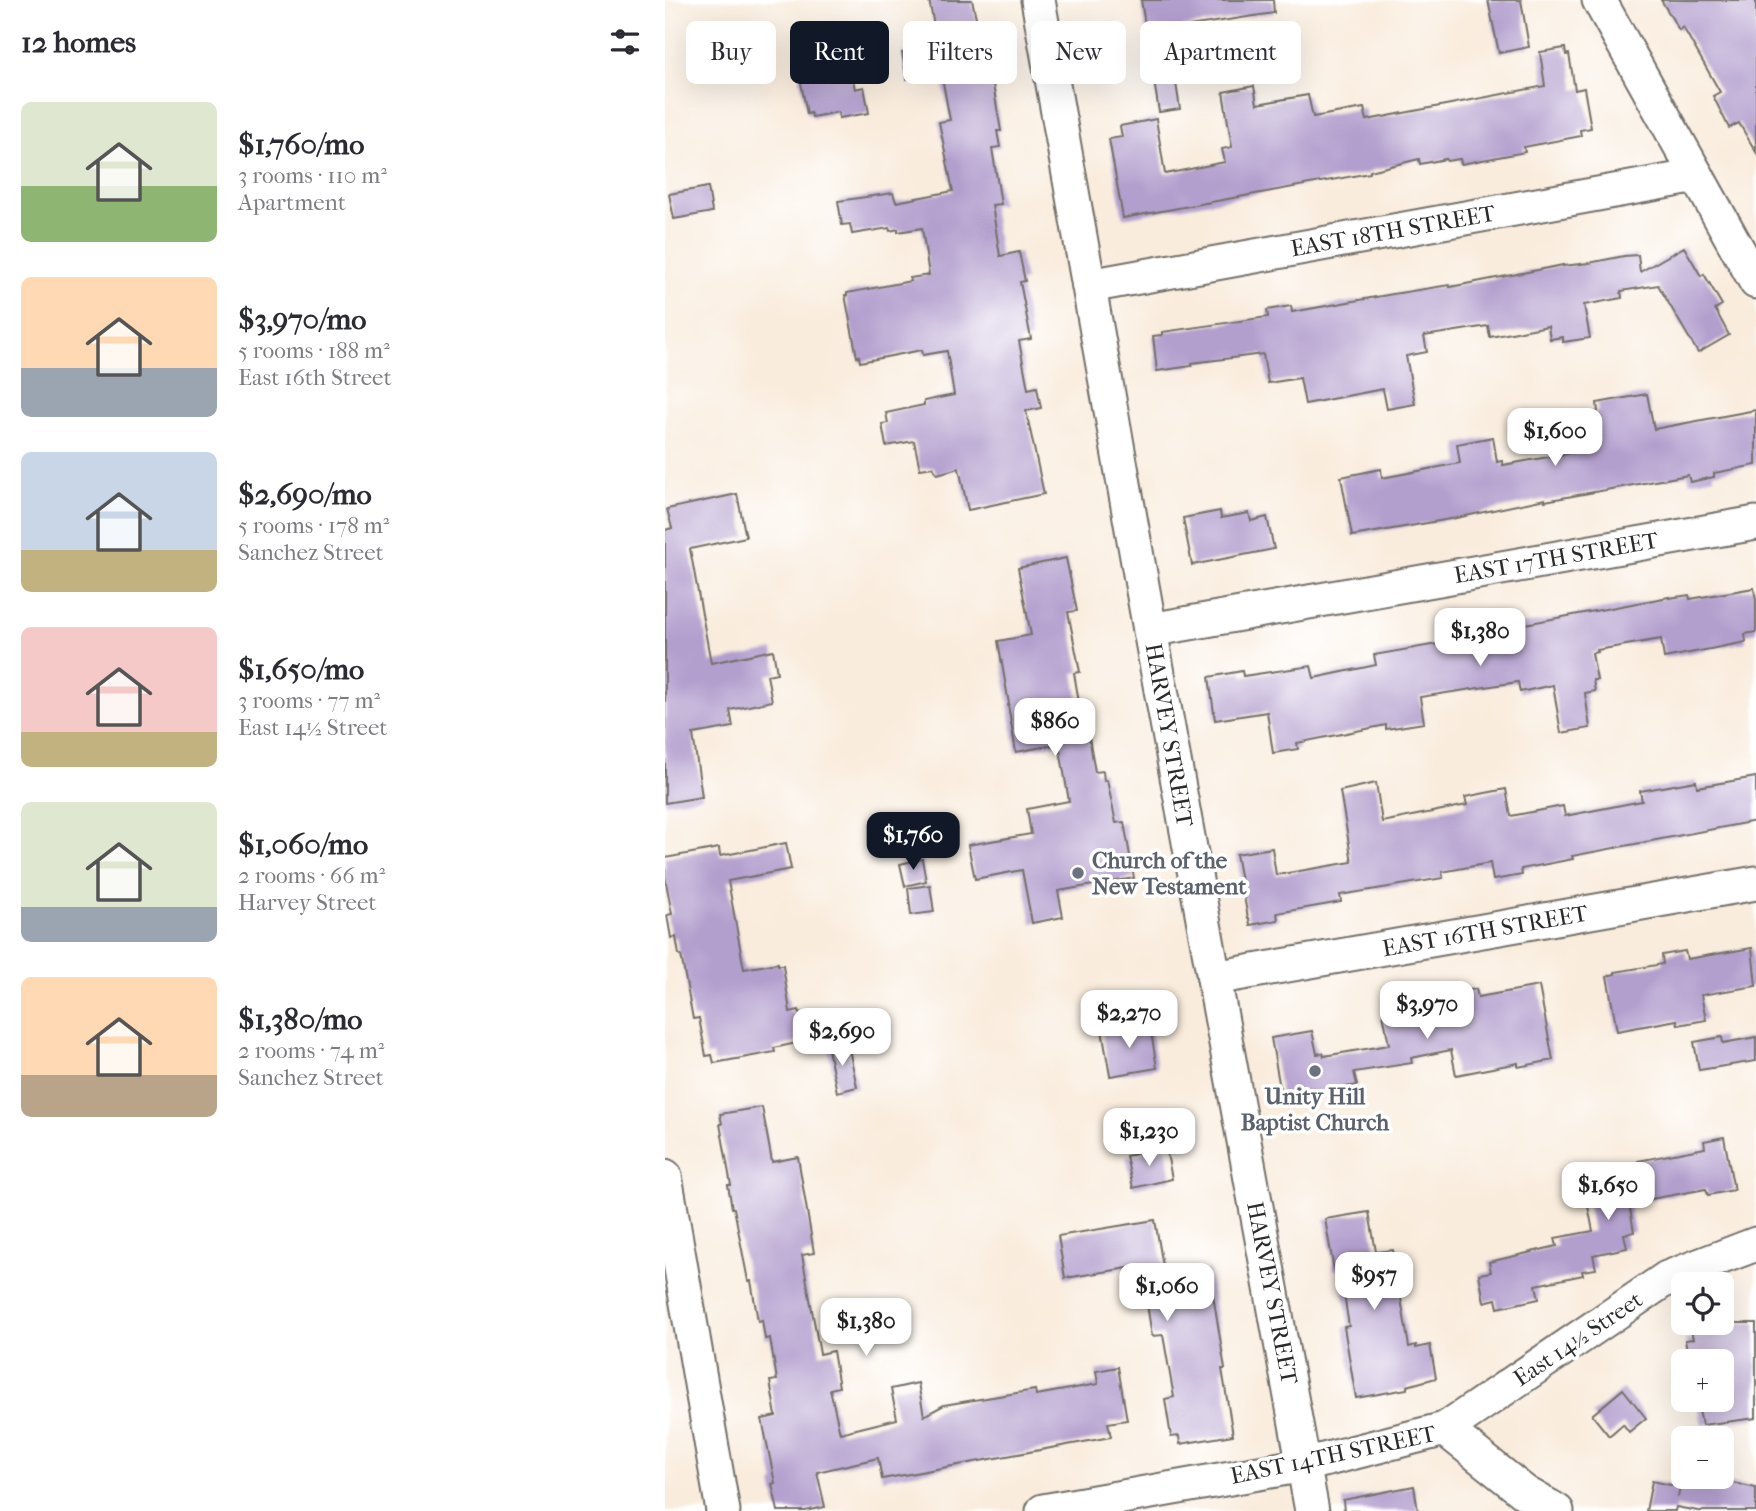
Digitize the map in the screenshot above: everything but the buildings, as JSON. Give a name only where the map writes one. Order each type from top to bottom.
[{"type":"street","name":"HARVEY STREET","points":[[1038,0],[1150,630],[1312,1511]]},
{"type":"street","points":[[1599,0],[1756,282]]},
{"type":"street","name":"EAST 18TH STREET","points":[[1089,286],[1697,176]]},
{"type":"street","name":"EAST 17TH STREET","points":[[1150,630],[1756,523]]},
{"type":"street","name":"EAST 16TH STREET","points":[[1214,978],[1756,883]]},
{"type":"street","points":[[665,1176],[723,1511]]},
{"type":"street","name":"East 14½ Street","points":[[1445,1429],[1667,1278],[1756,1244]]},
{"type":"street","name":"EAST 14TH STREET","points":[[1043,1511],[1304,1465],[1445,1429],[1524,1492],[1557,1511]]},
{"type":"place","name":"Church of the New Testament","points":[[1078,873]]},
{"type":"place","name":"Unity Hill Baptist Church","points":[[1315,1071]]}]
